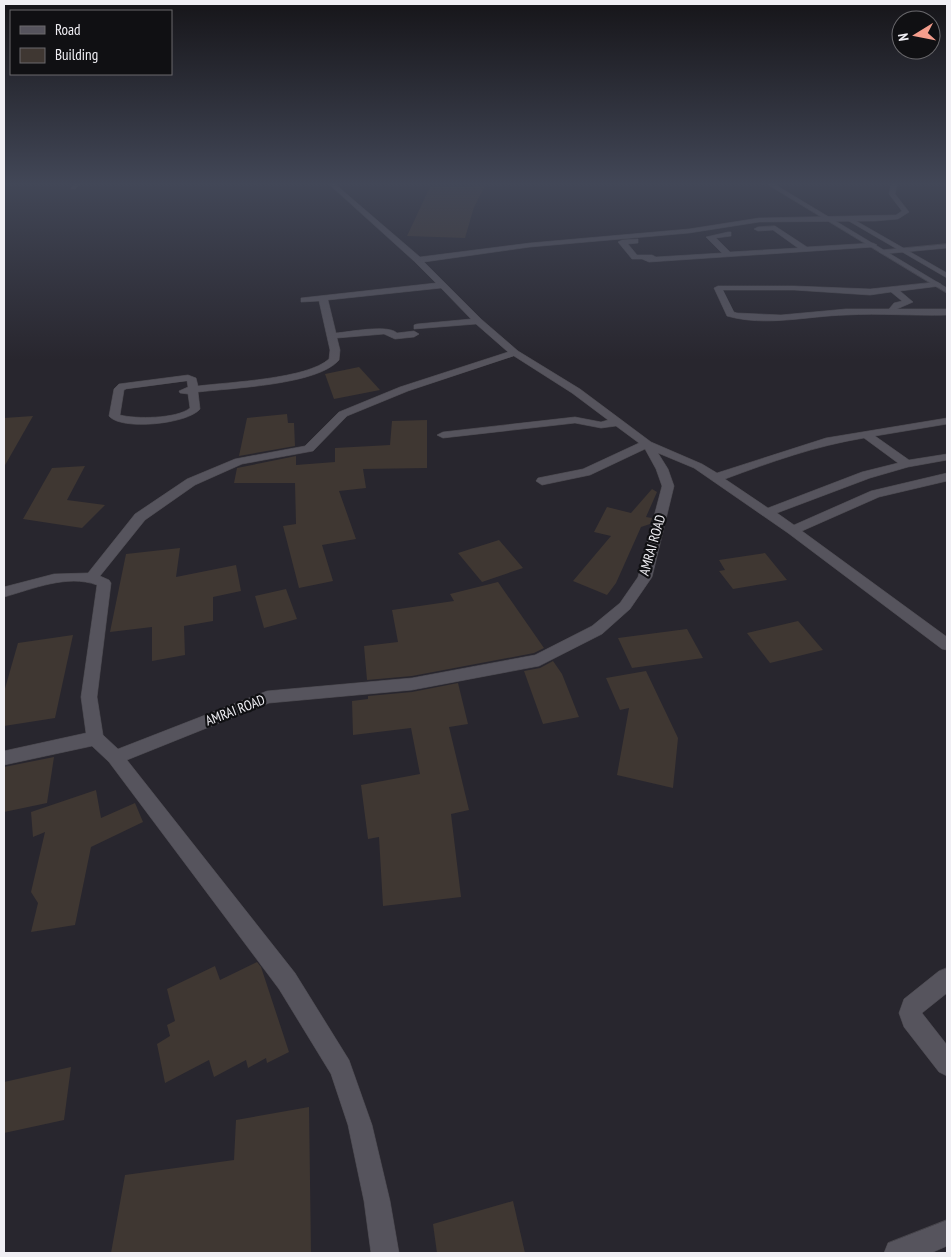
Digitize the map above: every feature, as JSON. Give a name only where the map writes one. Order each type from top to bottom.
[{"type":"street","name":"AMRAI ROAD","points":[[115,757],[267,696],[412,684],[539,660],[597,630],[625,606],[645,577],[668,486],[662,469],[647,444],[576,391],[514,353],[478,321],[398,243]]},
{"type":"street","points":[[418,260],[557,243]]},
{"type":"street","points":[[623,243],[635,256],[644,257],[649,260],[873,245]]},
{"type":"street","points":[[704,243],[717,255]]},
{"type":"street","points":[[716,243],[730,256]]},
{"type":"street","points":[[796,243],[806,250]]},
{"type":"street","points":[[805,243],[815,250]]},
{"type":"street","points":[[869,243],[947,291]]},
{"type":"street","points":[[890,243],[947,276]]},
{"type":"street","points":[[883,252],[947,246]]},
{"type":"street","points":[[937,284],[870,292],[794,288],[718,288],[730,314],[737,316],[781,318],[846,312],[947,312]]},
{"type":"street","points":[[304,300],[442,285]]},
{"type":"street","points":[[892,289],[909,302],[897,305],[893,309],[894,312]]},
{"type":"street","points":[[189,391],[312,373],[326,367],[334,360],[336,350],[323,298]]},
{"type":"street","points":[[332,336],[384,331],[391,332],[395,336],[478,321]]},
{"type":"street","points":[[92,577],[140,517],[191,482],[239,461],[309,449],[343,414],[404,389],[514,353]]},
{"type":"street","points":[[188,378],[192,380],[189,391],[195,410],[192,413],[164,419],[119,419],[114,416],[119,389],[123,386],[188,378]]},
{"type":"street","points":[[443,434],[567,421],[601,425],[618,422]]},
{"type":"street","points":[[715,478],[801,448],[865,434],[947,422]]},
{"type":"street","points":[[865,434],[907,464]]},
{"type":"street","points":[[542,481],[586,472],[647,444],[698,466],[793,530],[947,644]]},
{"type":"street","points":[[766,513],[866,475],[907,464],[947,457]]},
{"type":"street","points":[[793,530],[875,494],[947,477]]},
{"type":"street","points":[[4,592],[70,576],[92,577],[104,583],[89,697],[95,738],[115,757],[286,981],[341,1068],[360,1125],[377,1201],[385,1253]]},
{"type":"street","points":[[4,758],[95,738]]},
{"type":"street","points":[[947,979],[912,1007],[910,1013],[912,1019],[947,1064]]},
{"type":"street","points":[[898,1253],[937,1242]]},
{"type":"building","points":[[359,367],[380,390],[334,399],[325,374]]},
{"type":"building","points":[[287,414],[288,423],[294,423],[295,446],[239,456],[247,418]]},
{"type":"building","points":[[33,416],[4,467],[4,418]]},
{"type":"building","points":[[427,420],[427,468],[363,469],[366,488],[339,491],[356,539],[322,545],[333,581],[299,588],[283,526],[296,524],[295,483],[234,483],[237,468],[296,456],[296,465],[335,462],[335,448],[390,445],[392,421]]},
{"type":"building","points":[[85,466],[67,500],[105,505],[82,528],[23,519],[52,468]]},
{"type":"building","points":[[652,489],[657,492],[646,517],[652,518],[650,524],[641,527],[616,583],[607,595],[573,581],[611,536],[594,532],[607,507],[631,513]]},
{"type":"building","points":[[499,540],[523,568],[482,582],[458,553]]},
{"type":"building","points":[[180,548],[176,577],[236,565],[241,591],[213,597],[213,621],[184,626],[185,655],[152,661],[152,627],[110,632],[126,554]]},
{"type":"building","points":[[765,553],[787,580],[733,589],[719,571],[725,570],[719,560]]},
{"type":"building","points":[[498,582],[544,648],[534,653],[412,676],[367,680],[364,646],[398,642],[392,610],[454,601],[450,594]]},
{"type":"building","points":[[286,589],[297,619],[264,628],[255,596]]},
{"type":"building","points":[[798,621],[823,650],[770,663],[747,633]]},
{"type":"building","points":[[687,629],[703,658],[632,668],[618,638]]},
{"type":"building","points":[[73,635],[55,718],[4,726],[4,692],[18,643]]},
{"type":"building","points":[[553,661],[562,674],[579,717],[543,724],[524,671],[540,668]]},
{"type":"building","points":[[646,671],[678,738],[673,788],[617,775],[629,708],[620,710],[606,678]]},
{"type":"building","points":[[458,683],[468,724],[449,727],[469,810],[451,814],[461,897],[383,906],[379,837],[368,839],[361,785],[420,774],[411,728],[353,735],[352,701],[368,699],[368,696],[412,692]]},
{"type":"building","points":[[54,757],[47,803],[4,812],[4,767]]},
{"type":"building","points":[[96,790],[101,818],[135,803],[143,822],[91,847],[75,925],[31,932],[38,903],[31,892],[45,832],[33,837],[31,812]]},
{"type":"building","points":[[257,962],[261,967],[289,1052],[267,1063],[266,1058],[248,1068],[246,1060],[214,1077],[209,1060],[165,1083],[157,1044],[170,1036],[167,1025],[175,1021],[167,989],[215,966],[220,980]]},
{"type":"building","points":[[71,1067],[64,1120],[4,1133],[4,1082]]},
{"type":"building","points":[[309,1107],[311,1253],[111,1253],[125,1175],[234,1160],[236,1120]]},
{"type":"building","points":[[513,1201],[525,1253],[437,1253],[433,1224]]}]
